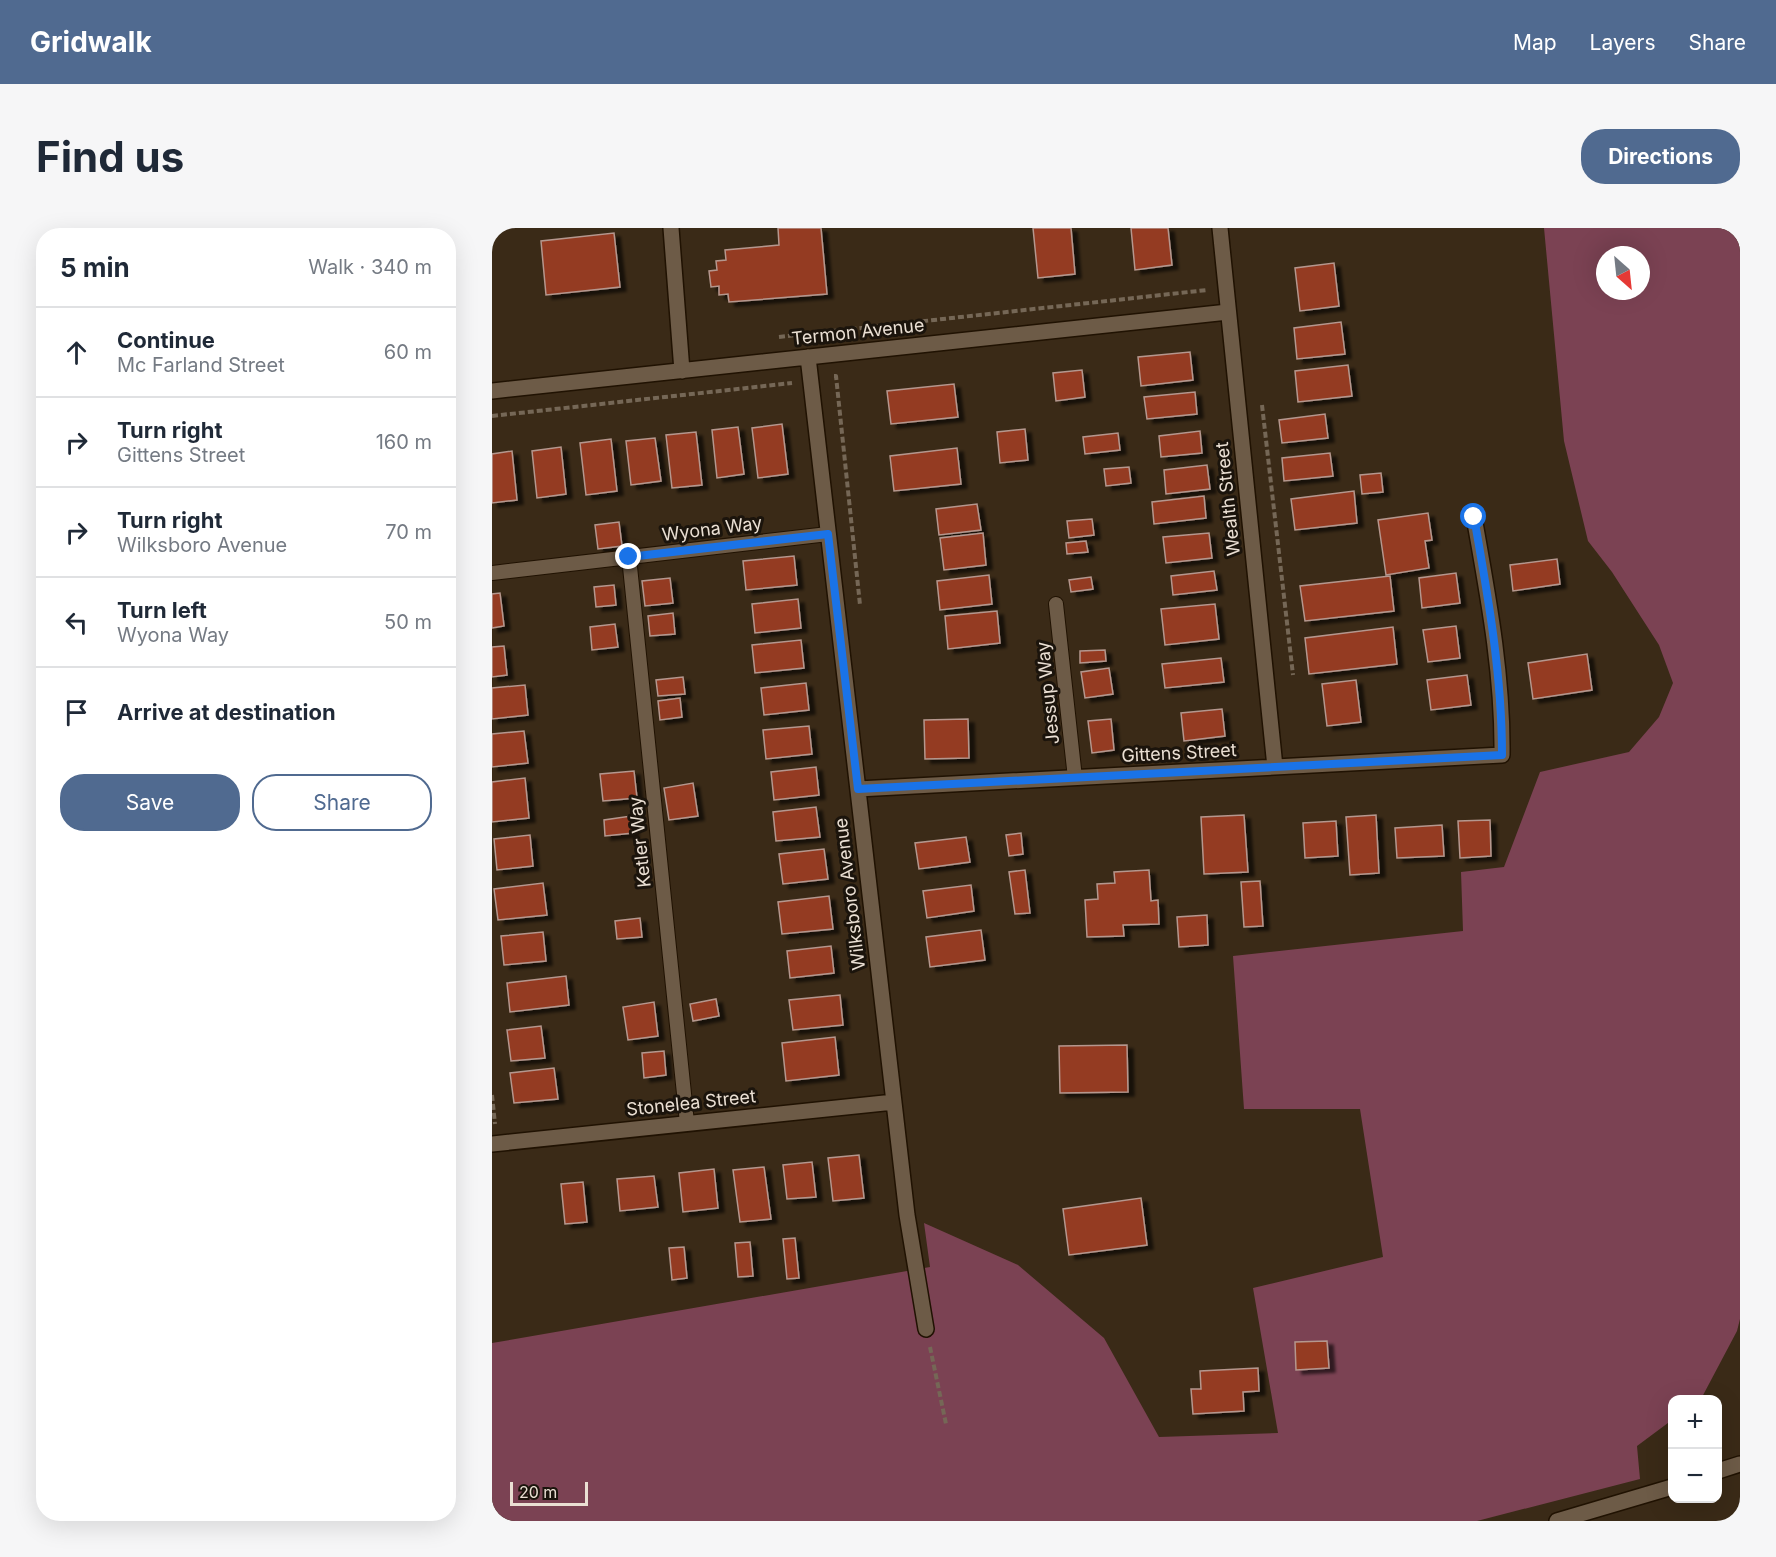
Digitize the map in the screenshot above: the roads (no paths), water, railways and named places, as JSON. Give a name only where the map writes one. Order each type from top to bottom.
[{"type":"street","points":[[671,228],[682,371]]},
{"type":"street","name":"Wealth Street","points":[[1220,228],[1275,767]]},
{"type":"street","name":"Termon Avenue","points":[[492,392],[1228,312]]},
{"type":"street","name":"Wilksboro Avenue","points":[[808,357],[907,1215],[927,1329]]},
{"type":"street","name":"Gittens Street","points":[[858,789],[1502,755],[1502,714],[1496,643],[1474,517]]},
{"type":"street","name":"Stonelea Street","points":[[492,1144],[894,1102]]},
{"type":"street","points":[[1722,1470],[1740,1464]]},
{"type":"street","points":[[1557,1521],[1668,1488]]},
{"type":"lane","name":"Wyona Way","points":[[492,573],[828,534]]},
{"type":"lane","name":"Ketler Way","points":[[629,557],[687,1123]]},
{"type":"lane","name":"Jessup Way","points":[[1056,604],[1075,778]]}]
